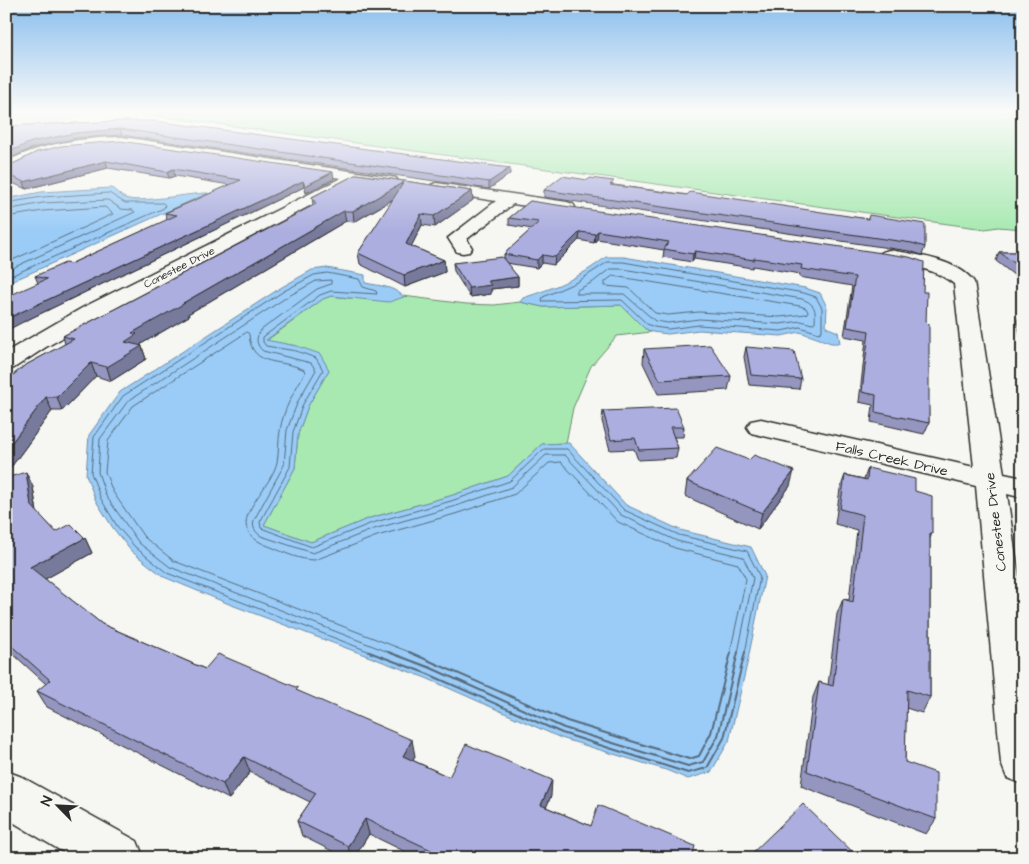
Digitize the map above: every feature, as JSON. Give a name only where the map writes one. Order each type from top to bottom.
[{"type":"street","points":[[8,167],[20,159],[45,151]]},
{"type":"street","points":[[191,151],[403,183]]},
{"type":"street","name":"Conestee Drive","points":[[6,363],[38,342],[90,313],[356,176]]},
{"type":"street","points":[[422,186],[587,210]]},
{"type":"street","points":[[463,248],[457,238],[509,198]]},
{"type":"street","name":"Conestee Drive","points":[[870,253],[909,259],[948,270],[964,282],[990,480],[1023,763]]},
{"type":"street","name":"Falls Creek Drive","points":[[761,427],[1023,488]]},
{"type":"street","points":[[6,793],[120,858]]},
{"type":"green space","points":[[417,151],[1023,151],[1023,229],[998,227],[985,229]]},
{"type":"green space","points":[[331,296],[348,298],[403,296],[466,304],[494,305],[520,302],[543,307],[621,305],[644,328],[651,332],[617,336],[591,366],[573,408],[566,443],[542,444],[508,476],[450,496],[370,518],[311,542],[264,525],[295,468],[298,434],[308,406],[329,370],[297,346],[266,341],[323,299]]},
{"type":"water","points":[[112,188],[123,197],[132,200],[208,193],[6,284],[6,199],[41,192]]},
{"type":"water","points":[[606,257],[624,257],[805,288],[820,293],[827,307],[826,327],[838,332],[840,343],[831,343],[800,332],[781,336],[699,330],[668,334],[652,332],[644,328],[621,305],[543,307],[520,302],[523,298],[576,277]]},
{"type":"water","points":[[327,268],[365,275],[365,283],[391,289],[404,297],[389,302],[331,296],[323,299],[266,340],[297,346],[320,354],[329,370],[308,406],[298,434],[295,468],[264,525],[311,542],[370,518],[450,496],[508,476],[542,444],[569,443],[626,505],[680,530],[751,547],[765,576],[729,741],[711,772],[688,779],[666,770],[561,738],[426,678],[229,604],[164,577],[131,551],[113,528],[96,501],[86,475],[89,435],[120,392],[282,287],[312,270]]},
{"type":"building","points":[[191,151],[333,172],[305,186],[303,181],[6,320],[6,297],[47,279],[35,276],[65,263],[70,264],[177,215],[165,213],[241,180],[173,169],[167,172],[106,161],[24,182],[6,174],[6,166],[37,152]]},
{"type":"building","points":[[275,151],[384,151],[510,168],[489,182]]},
{"type":"building","points":[[357,174],[472,191],[434,216],[421,214],[406,244],[444,260],[404,275],[358,253],[404,182],[353,211],[344,211],[132,333],[137,334],[125,342],[142,346],[107,367],[91,363],[57,397],[46,397],[6,450],[6,381],[24,366],[74,339],[63,336],[316,204],[312,197]]},
{"type":"building","points":[[562,176],[614,181],[610,185],[687,195],[690,192],[868,219],[869,215],[925,224],[925,247],[912,243],[544,190]]},
{"type":"building","points":[[530,201],[909,257],[924,262],[923,292],[927,292],[926,323],[929,324],[929,423],[875,412],[876,395],[862,392],[869,331],[847,327],[855,277],[801,269],[802,265],[695,251],[693,254],[664,249],[669,242],[598,231],[595,234],[580,232],[555,257],[542,255],[537,260],[504,254],[539,222],[509,218]]},
{"type":"building","points":[[999,252],[1023,252],[1023,269]]},
{"type":"building","points":[[502,257],[518,277],[488,281],[491,285],[469,288],[453,263]]},
{"type":"building","points":[[710,345],[731,376],[660,380],[644,349]]},
{"type":"building","points":[[746,347],[794,351],[801,379],[751,375]]},
{"type":"building","points":[[676,408],[684,427],[670,427],[678,448],[639,450],[635,438],[611,440],[603,411]]},
{"type":"building","points":[[717,448],[749,460],[754,455],[794,471],[762,513],[687,481]]},
{"type":"building","points":[[868,468],[915,479],[915,491],[932,496],[932,533],[930,533],[930,697],[907,690],[905,762],[936,773],[936,819],[807,771],[819,682],[833,686],[843,599],[853,602],[863,515],[840,509],[845,475],[867,480]]},
{"type":"building","points":[[26,472],[31,505],[56,532],[71,524],[85,538],[30,567],[102,624],[205,669],[218,654],[298,688],[296,690],[412,740],[403,756],[449,777],[466,744],[552,780],[541,805],[591,826],[598,805],[695,846],[692,858],[443,858],[444,856],[365,819],[348,846],[297,821],[316,793],[244,757],[223,784],[37,691],[50,680],[6,641],[6,478]]},
{"type":"building","points":[[803,804],[859,858],[748,857]]}]
